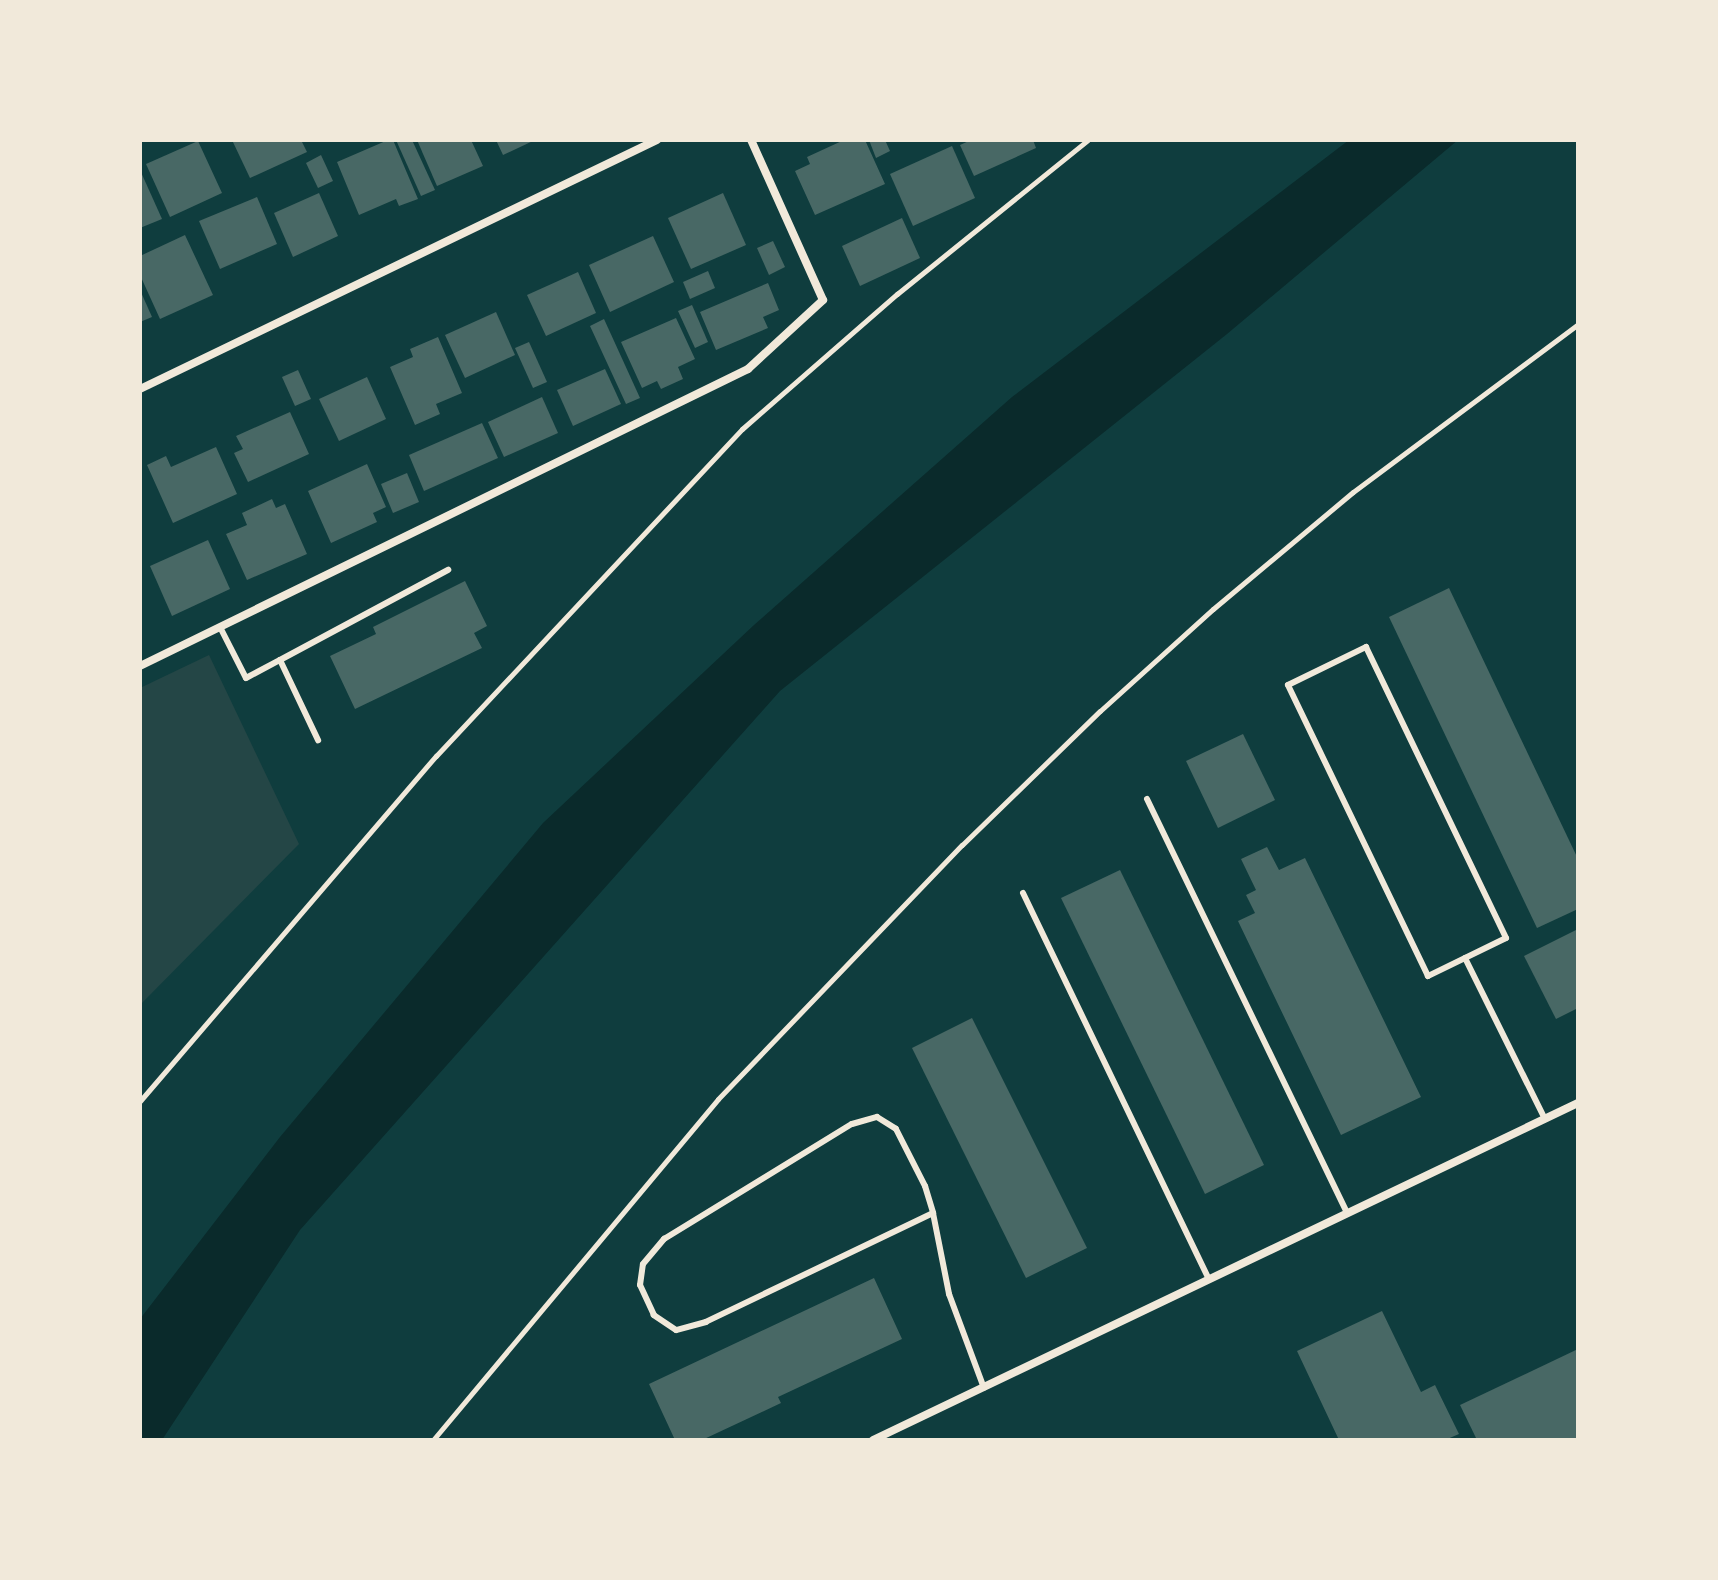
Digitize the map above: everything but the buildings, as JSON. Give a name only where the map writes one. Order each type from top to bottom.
[{"type":"street","points":[[140,389],[657,140]]},
{"type":"street","points":[[140,666],[748,369],[823,300],[751,140]]},
{"type":"street","points":[[873,1440],[1578,1103]]},
{"type":"lane","points":[[220,627],[246,678],[448,570]]},
{"type":"lane","points":[[1366,647],[1506,938],[1465,958],[1428,976],[1288,685],[1366,647]]},
{"type":"lane","points":[[280,660],[318,740]]},
{"type":"lane","points":[[1147,799],[1347,1213]]},
{"type":"lane","points":[[1023,893],[1208,1278]]},
{"type":"lane","points":[[1465,958],[1545,1119]]},
{"type":"lane","points":[[933,1213],[706,1322],[676,1330],[654,1315],[640,1285],[643,1264],[664,1239],[852,1124],[877,1117],[896,1129],[925,1186],[933,1213],[949,1294],[984,1388]]},
{"type":"path","points":[[140,1101],[436,756],[742,429],[897,294],[1088,140]]},
{"type":"path","points":[[433,1440],[718,1099],[974,834],[1100,711],[1224,599],[1364,483],[1578,324]]},
{"type":"shaded area","points":[[1349,140],[1458,140],[1227,334],[780,691],[300,1230],[162,1440],[140,1440],[140,1319],[280,1137],[543,823],[754,625],[1012,397]]},
{"type":"shaded area","points":[[209,655],[299,844],[140,1005],[140,688]]}]
